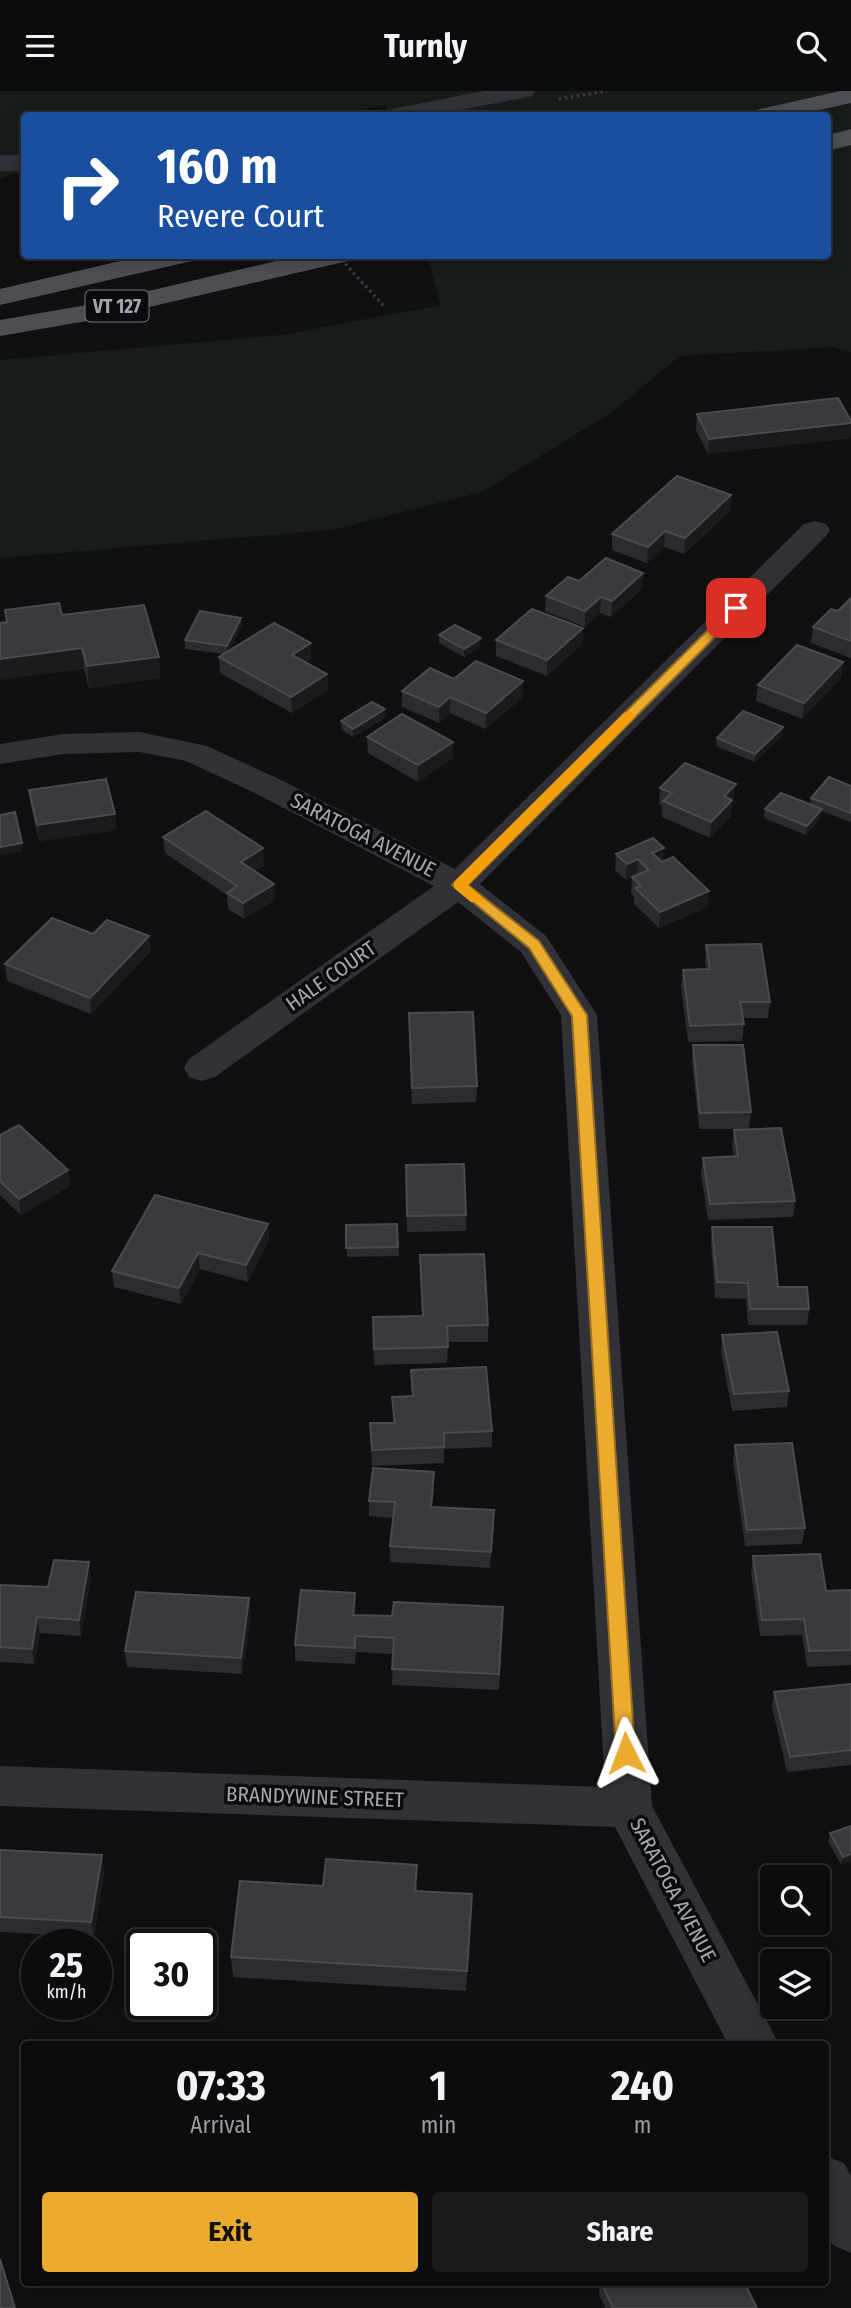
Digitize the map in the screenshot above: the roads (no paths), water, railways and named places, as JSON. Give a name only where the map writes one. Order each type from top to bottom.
[{"type":"main road","points":[[779,112],[851,96]]},
{"type":"main road","points":[[831,142],[851,137]]},
{"type":"main road","points":[[831,155],[851,155]]},
{"type":"main road","name":"VT 127","points":[[0,297],[166,259]]},
{"type":"main road","name":"VT 127","points":[[0,328],[93,312],[321,259]]},
{"type":"street","points":[[413,112],[523,91]]},
{"type":"street","points":[[0,163],[21,163]]},
{"type":"street","name":"HALE COURT","points":[[202,1068],[459,885],[815,530]]},
{"type":"street","name":"SARATOGA AVENUE","points":[[0,754],[64,744],[140,742],[195,753],[267,786],[459,885],[534,944],[579,1015],[629,1808],[752,2041]]},
{"type":"street","name":"BRANDYWINE STREET","points":[[0,1786],[629,1808]]},
{"type":"street","points":[[829,2187],[851,2228]]}]
